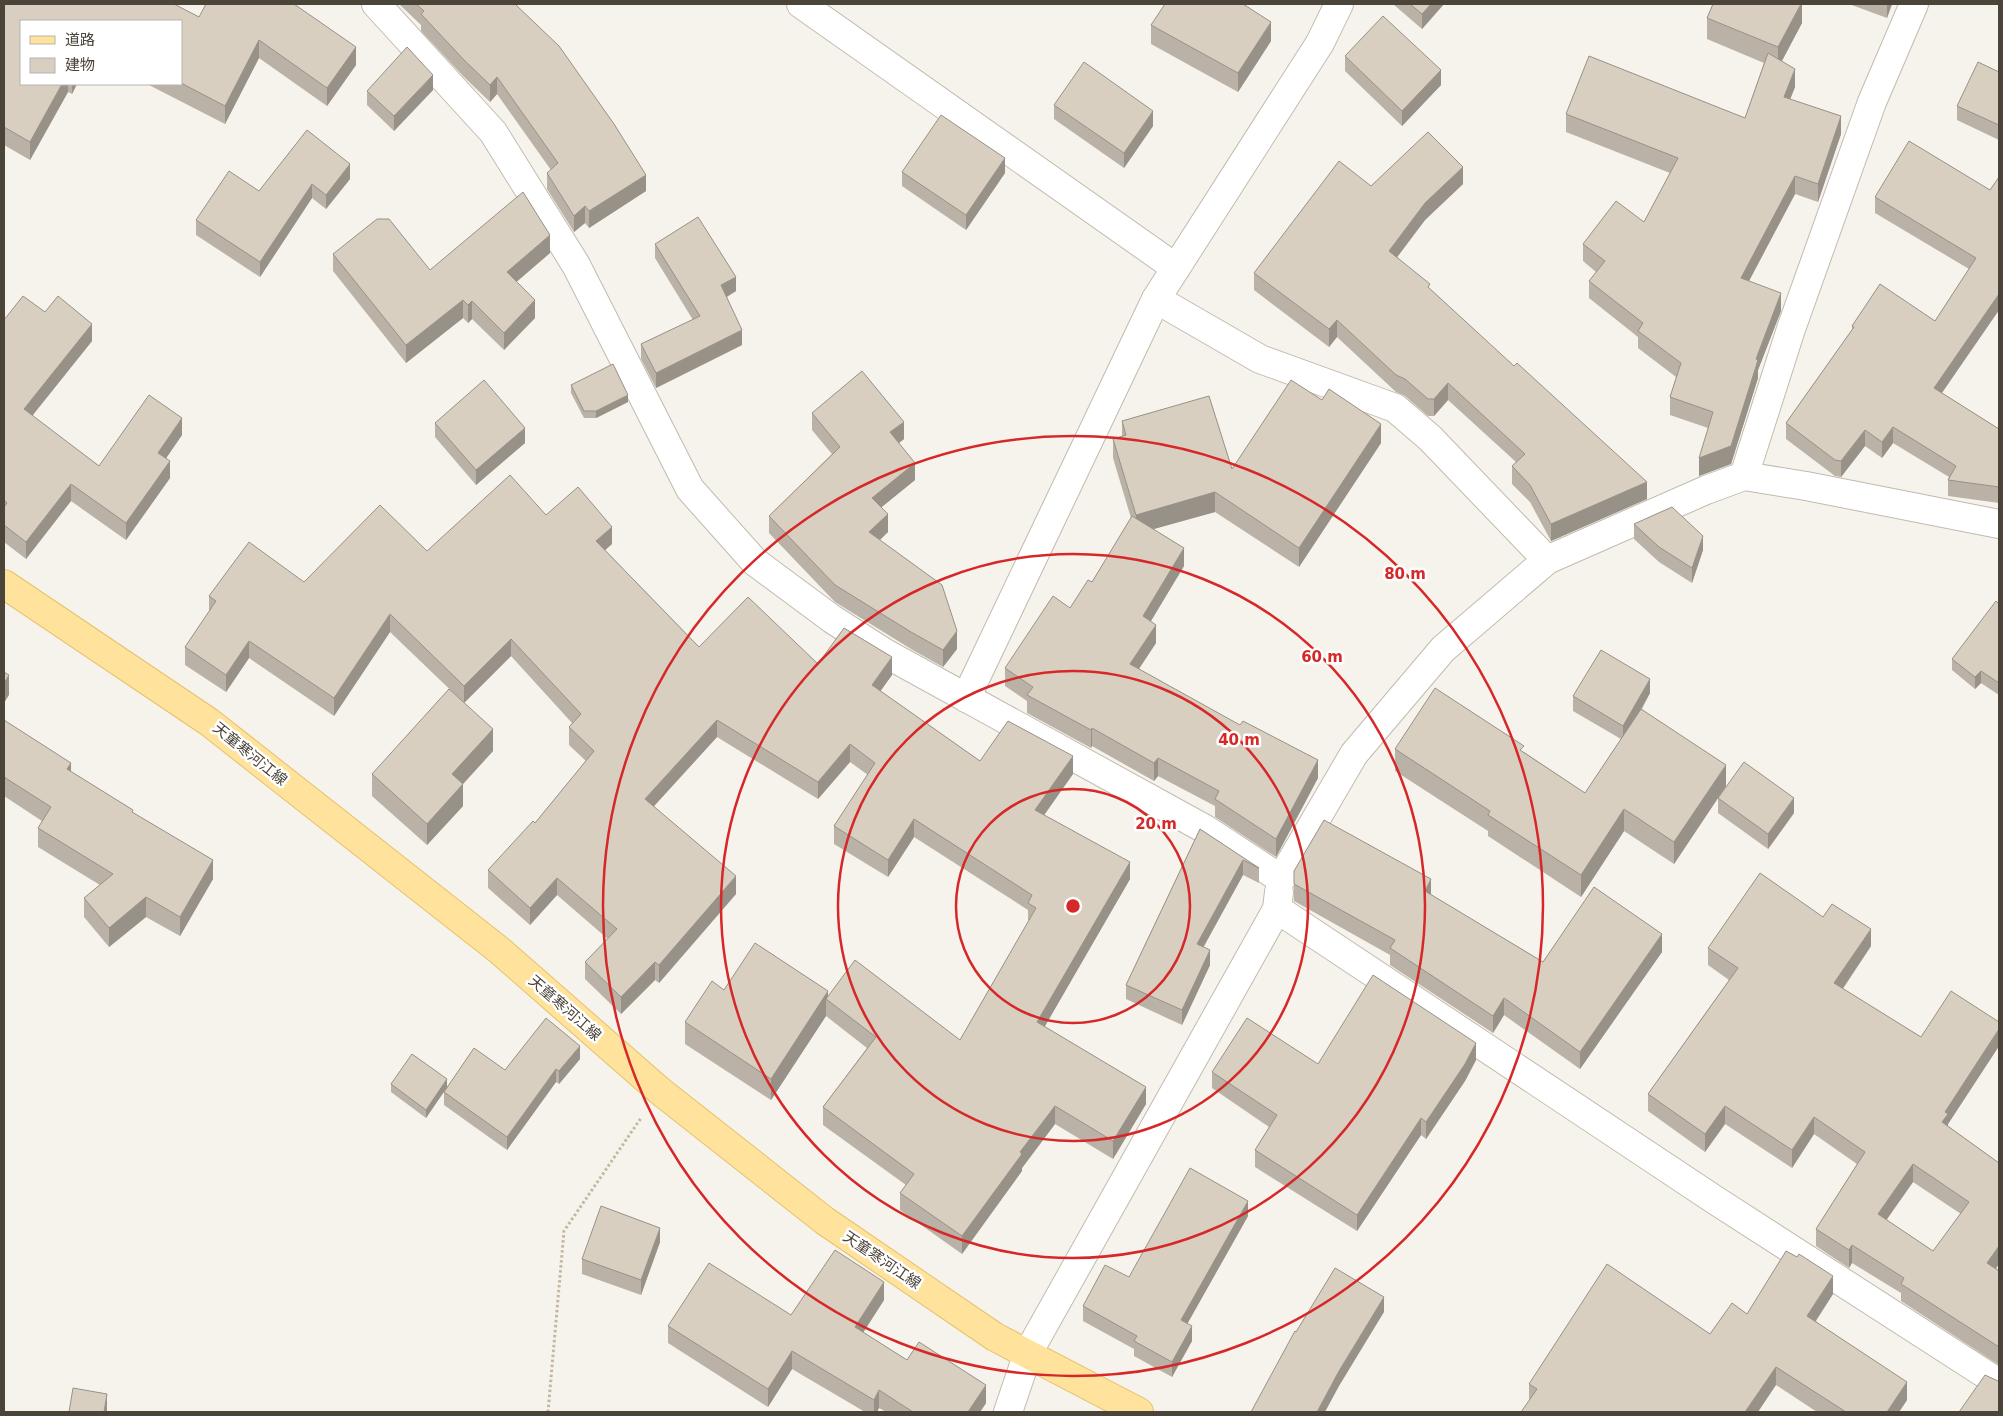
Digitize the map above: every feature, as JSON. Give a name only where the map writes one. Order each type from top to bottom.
[{"type":"main road","name":"天童寒河江線","points":[[4,584],[209,722],[499,950],[660,1091],[825,1221],[995,1337],[1139,1412]]},
{"type":"street","points":[[376,4],[493,132],[576,265],[690,489],[756,562],[840,624],[885,653],[1205,829],[1281,880]]},
{"type":"street","points":[[801,4],[1176,268]]},
{"type":"street","points":[[966,698],[1156,299],[1320,43],[1339,4]]},
{"type":"street","points":[[1744,476],[1791,329],[1872,102],[1914,4]]},
{"type":"street","points":[[1156,299],[1260,359],[1395,408],[1430,438],[1547,560]]},
{"type":"street","points":[[1008,1412],[1028,1353],[1277,909],[1281,880],[1354,754],[1444,649],[1547,560],[1706,490],[1744,476],[1806,486],[1999,524]]},
{"type":"street","points":[[1277,909],[1724,1205],[1999,1384]]},
{"type":"path","points":[[548,1412],[564,1231],[660,1091]]},
{"type":"building","points":[[4,4],[174,4],[199,17],[206,4],[294,4],[356,47],[327,88],[259,40],[225,106],[182,84],[182,20],[20,20],[20,85],[61,85],[30,142],[4,127]]},
{"type":"building","points":[[416,4],[515,4],[559,46],[614,124],[646,175],[589,211],[585,206],[574,216],[547,173],[558,163],[497,77],[490,85],[421,14],[424,11]]},
{"type":"building","points":[[1165,4],[1243,4],[1271,22],[1238,73],[1151,25]]},
{"type":"building","points":[[1410,4],[1431,4],[1422,14]]},
{"type":"building","points":[[1713,4],[1801,4],[1778,47],[1707,18]]},
{"type":"building","points":[[1383,16],[1441,70],[1402,111],[1345,56]]},
{"type":"building","points":[[407,47],[433,75],[394,116],[367,91]]},
{"type":"building","points":[[1768,53],[1795,69],[1784,97],[1841,116],[1818,184],[1795,176],[1741,278],[1781,293],[1756,359],[1758,360],[1731,446],[1699,458],[1713,412],[1670,397],[1681,363],[1638,331],[1643,323],[1589,281],[1605,261],[1583,244],[1616,201],[1644,222],[1678,158],[1566,114],[1589,56],[1745,118]]},
{"type":"building","points":[[1084,62],[1153,111],[1124,153],[1054,105]]},
{"type":"building","points":[[1978,62],[1999,72],[1999,125],[1957,106]]},
{"type":"building","points":[[941,115],[1005,158],[966,215],[902,172]]},
{"type":"building","points":[[307,130],[350,164],[326,195],[312,184],[260,262],[196,220],[229,171],[259,191]]},
{"type":"building","points":[[1428,132],[1463,167],[1425,203],[1389,251],[1430,284],[1428,287],[1514,366],[1517,363],[1647,482],[1551,524],[1530,485],[1512,466],[1525,454],[1448,383],[1434,399],[1428,399],[1405,379],[1396,375],[1337,320],[1329,329],[1254,273],[1339,161],[1371,186]]},
{"type":"building","points":[[1909,141],[1990,190],[1999,177],[1999,294],[1934,388],[1999,429],[1999,487],[1948,480],[1956,466],[1893,427],[1882,442],[1865,430],[1841,461],[1835,460],[1786,423],[1854,327],[1852,326],[1880,284],[1935,321],[1976,258],[1875,197]]},
{"type":"building","points":[[523,192],[550,235],[507,272],[535,300],[504,333],[472,301],[468,305],[463,300],[406,345],[333,254],[377,219],[389,219],[430,270]]},
{"type":"building","points":[[698,217],[736,277],[721,285],[742,330],[656,373],[641,344],[700,316],[655,244]]},
{"type":"building","points":[[23,296],[45,312],[58,296],[92,324],[24,409],[99,466],[149,395],[182,418],[158,453],[170,461],[126,523],[71,484],[26,542],[4,525],[4,507],[7,503],[4,500],[4,320]]},
{"type":"building","points":[[613,364],[628,395],[596,411],[584,411],[571,385]]},
{"type":"building","points":[[862,371],[904,422],[890,432],[915,463],[872,498],[888,514],[869,532],[942,585],[957,631],[943,650],[835,585],[769,516],[840,447],[812,413]]},
{"type":"building","points":[[484,380],[525,428],[476,470],[435,423]]},
{"type":"building","points":[[1291,380],[1322,400],[1329,389],[1381,424],[1299,548],[1215,492],[1136,515],[1113,439],[1126,435],[1122,421],[1209,396],[1232,469]]},
{"type":"building","points":[[510,475],[546,515],[578,487],[612,527],[596,541],[699,647],[748,597],[818,664],[844,628],[892,657],[872,685],[980,761],[1008,721],[1073,756],[1035,810],[1130,862],[1037,1022],[1146,1087],[1113,1141],[1055,1106],[1020,1152],[1022,1154],[962,1236],[900,1193],[914,1174],[823,1107],[876,1037],[826,999],[855,960],[960,1040],[1036,908],[1028,903],[1032,895],[914,819],[888,860],[834,826],[875,763],[850,744],[818,782],[717,720],[645,799],[736,876],[659,965],[655,962],[621,997],[585,962],[617,929],[557,878],[530,908],[488,870],[533,821],[535,823],[594,751],[569,727],[581,714],[511,639],[464,686],[390,614],[334,698],[249,641],[226,675],[185,647],[216,601],[209,596],[249,542],[304,582],[380,505],[427,551]]},
{"type":"building","points":[[1672,507],[1703,536],[1692,568],[1659,547],[1634,524]]},
{"type":"building","points":[[1132,516],[1184,548],[1143,616],[1156,625],[1130,664],[1240,725],[1243,721],[1318,760],[1276,839],[1215,799],[1219,791],[1158,758],[1154,763],[1092,728],[1091,730],[1027,695],[1033,687],[1005,668],[1053,596],[1070,608],[1088,580],[1092,582]]},
{"type":"building","points":[[1996,601],[1999,604],[1999,683],[1981,671],[1975,677],[1952,659]]},
{"type":"building","points":[[1601,650],[1650,679],[1623,726],[1573,696]]},
{"type":"building","points":[[4,672],[9,675],[4,683]]},
{"type":"building","points":[[1435,688],[1524,746],[1520,750],[1585,793],[1641,709],[1726,765],[1674,842],[1624,809],[1581,875],[1488,815],[1490,811],[1395,749]]},
{"type":"building","points":[[449,689],[493,729],[452,774],[463,784],[427,824],[372,774]]},
{"type":"building","points":[[4,720],[71,763],[67,769],[133,810],[132,812],[213,860],[180,917],[146,897],[109,928],[84,898],[113,874],[38,828],[51,807],[4,777]]},
{"type":"building","points":[[1744,762],[1794,798],[1768,834],[1718,798]]},
{"type":"building","points":[[1324,820],[1431,879],[1425,891],[1543,962],[1594,887],[1662,934],[1580,1052],[1504,998],[1493,1016],[1390,948],[1395,940],[1294,884],[1294,871]]},
{"type":"building","points":[[1200,829],[1259,868],[1243,860],[1197,944],[1210,950],[1182,1010],[1126,985]]},
{"type":"building","points":[[1760,873],[1823,917],[1832,904],[1871,929],[1834,983],[1921,1037],[1951,991],[1999,1022],[1999,1029],[1945,1112],[1948,1114],[1942,1122],[1999,1163],[1999,1246],[1987,1263],[1999,1271],[1999,1347],[1901,1284],[1904,1278],[1852,1245],[1849,1250],[1816,1229],[1865,1152],[1814,1117],[1792,1150],[1725,1106],[1705,1134],[1648,1094],[1738,968],[1708,948]],"holes":[[[1913,1164],[1969,1202],[1933,1251],[1878,1214]]]},
{"type":"building","points":[[755,943],[828,991],[771,1079],[685,1022],[712,981],[724,990]]},
{"type":"building","points":[[1373,975],[1476,1043],[1465,1064],[1426,1122],[1421,1118],[1357,1215],[1255,1150],[1277,1115],[1212,1072],[1247,1018],[1318,1064]]},
{"type":"building","points":[[546,1018],[580,1046],[559,1071],[556,1069],[507,1137],[444,1092],[474,1048],[505,1070]]},
{"type":"building","points":[[412,1054],[447,1079],[426,1110],[391,1084]]},
{"type":"building","points":[[1190,1168],[1248,1201],[1181,1320],[1192,1326],[1172,1362],[1134,1341],[1137,1336],[1083,1306],[1105,1265],[1129,1277]]},
{"type":"building","points":[[601,1206],[660,1228],[641,1280],[582,1259]]},
{"type":"building","points":[[835,1250],[884,1282],[855,1327],[907,1360],[919,1342],[986,1385],[968,1412],[913,1412],[879,1390],[874,1400],[792,1351],[768,1389],[668,1326],[709,1263],[791,1315]]},
{"type":"building","points":[[1786,1251],[1797,1257],[1799,1254],[1833,1276],[1807,1316],[1907,1382],[1887,1412],[1846,1412],[1776,1367],[1745,1412],[1521,1412],[1537,1389],[1529,1384],[1607,1264],[1710,1334],[1732,1303],[1747,1314]]},
{"type":"building","points":[[1335,1268],[1384,1297],[1339,1371],[1317,1412],[1251,1412],[1295,1331]]},
{"type":"building","points":[[1985,1375],[1999,1381],[1999,1412],[1959,1412]]},
{"type":"building","points":[[73,1388],[107,1394],[104,1412],[69,1412]]}]
